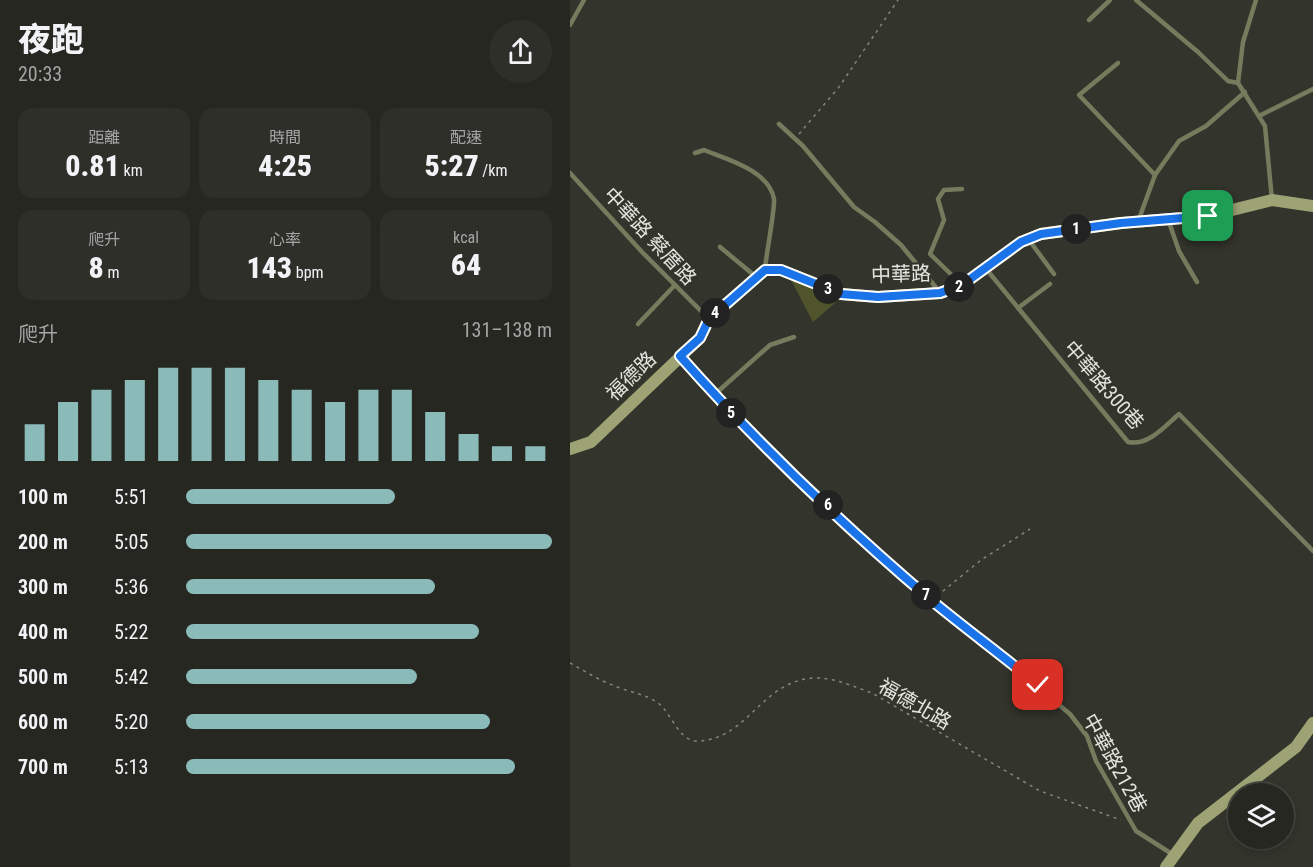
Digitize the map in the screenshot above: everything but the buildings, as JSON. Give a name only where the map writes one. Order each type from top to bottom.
[{"type":"street","name":"中華路","points":[[760,274],[781,270],[841,294],[878,297],[940,293],[962,285],[1028,239],[1041,234],[1208,216],[1272,200],[1313,206]]},
{"type":"street","points":[[709,319],[760,274]]},
{"type":"street","name":"福德路","points":[[570,449],[591,442],[700,338],[709,319]]},
{"type":"street","points":[[1166,867],[1173,861],[1198,823],[1296,747],[1313,723]]},
{"type":"lane","points":[[570,25],[584,0]]},
{"type":"lane","points":[[1089,20],[1110,0]]},
{"type":"lane","points":[[1136,0],[1198,52],[1228,81],[1238,83],[1245,92],[1265,126],[1272,200]]},
{"type":"lane","points":[[1238,83],[1243,42],[1256,0]]},
{"type":"lane","points":[[1118,63],[1079,95],[1155,175]]},
{"type":"lane","points":[[1259,116],[1313,89]]},
{"type":"lane","points":[[1138,222],[1155,175],[1179,141],[1206,126],[1245,92]]},
{"type":"lane","points":[[779,124],[795,139],[854,207],[901,245],[940,293]]},
{"type":"lane","points":[[695,153],[704,150],[747,169],[761,178],[774,199],[760,274],[720,247]]},
{"type":"lane","name":"中華路 蔡厝路","points":[[570,173],[709,319]]},
{"type":"lane","points":[[962,189],[945,190],[938,199],[944,220],[930,254],[962,285]]},
{"type":"lane","points":[[1168,219],[1179,251],[1197,282]]},
{"type":"lane","points":[[1028,239],[1054,274]]},
{"type":"lane","name":"中華路300巷","points":[[985,268],[1128,442],[1137,444],[1149,440],[1179,414],[1313,551]]},
{"type":"lane","points":[[1018,308],[1050,284]]},
{"type":"lane","points":[[638,324],[675,285]]},
{"type":"lane","points":[[714,395],[770,345],[794,337]]},
{"type":"lane","name":"中華路212巷","points":[[680,356],[714,395],[932,600],[1070,714],[1087,736],[1096,761],[1136,831],[1173,861]]},
{"type":"path","points":[[795,139],[819,114],[898,0]]},
{"type":"path","points":[[932,600],[981,560],[1030,529]]},
{"type":"path","name":"福德北路","points":[[570,663],[613,686],[658,703],[686,737],[694,741],[721,736],[742,722],[772,693],[783,686],[815,678],[846,684],[872,693],[1040,791],[1131,823]]},
{"type":"green space","points":[[788,274],[842,297],[813,322]]},
{"type":"route","points":[[1038,685],[932,600],[868,542],[726,409],[680,356],[700,338],[709,319],[765,270],[781,270],[841,294],[878,297],[940,293],[962,285],[1021,242],[1041,234],[1121,223],[1208,216]]}]
